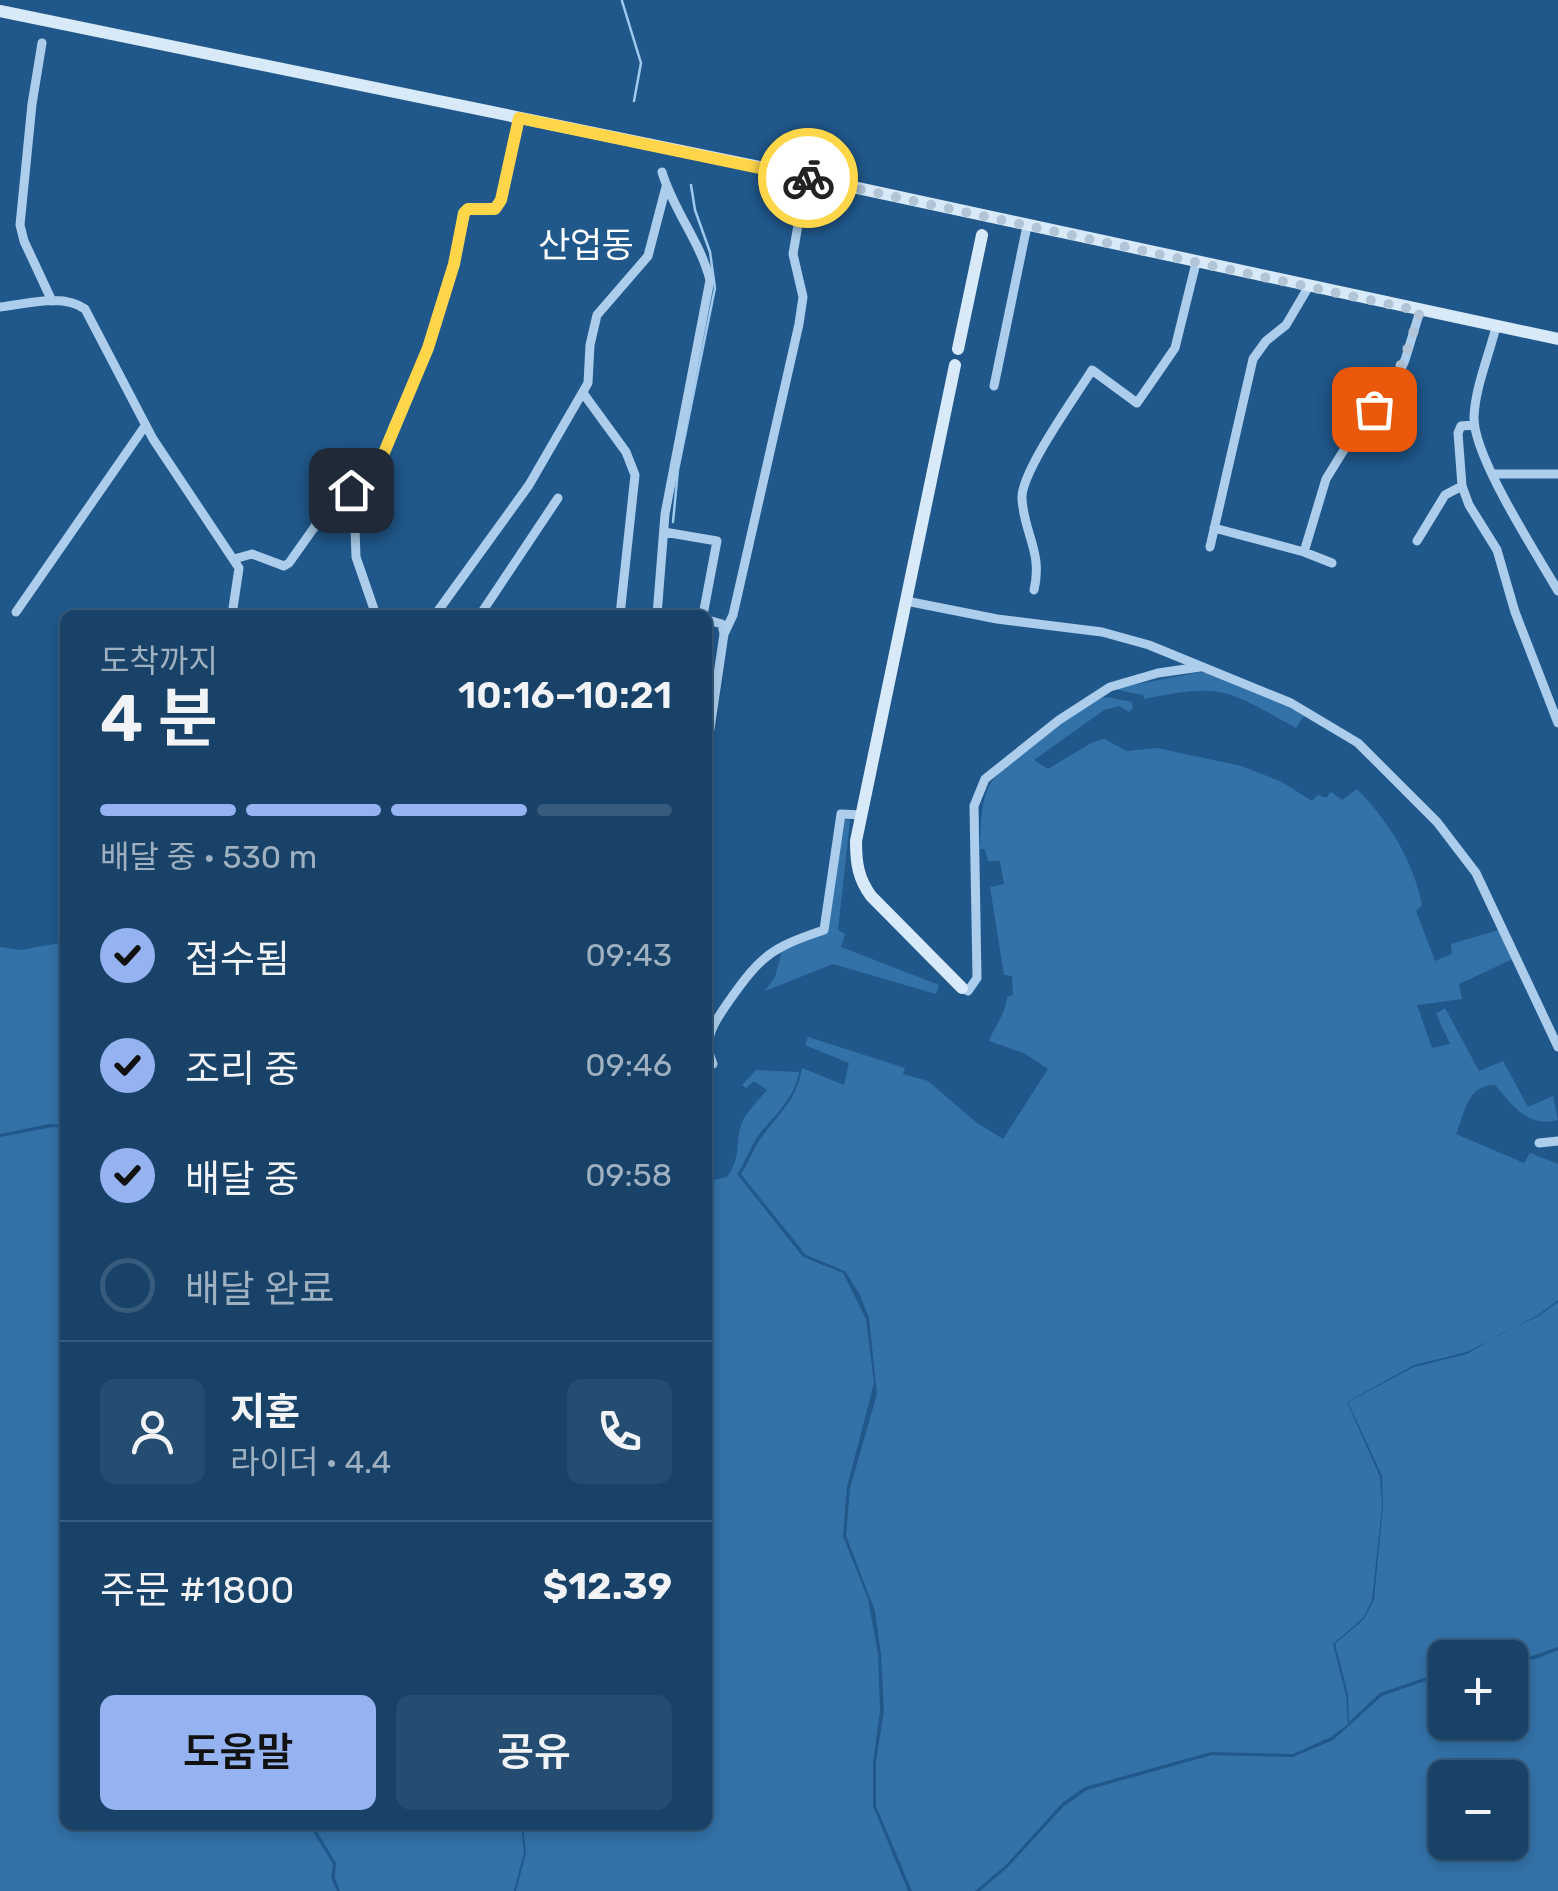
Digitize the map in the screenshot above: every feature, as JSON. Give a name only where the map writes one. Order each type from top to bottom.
[{"type":"main road","points":[[0,11],[1558,339]]},
{"type":"main road","points":[[958,349],[982,234]]},
{"type":"main road","points":[[955,365],[856,856],[861,883],[962,988]]},
{"type":"street","points":[[42,43],[20,225],[52,302]]},
{"type":"street","points":[[374,610],[354,543],[355,528],[428,348],[454,264],[464,213],[468,209],[495,209],[501,200],[519,118]]},
{"type":"street","points":[[657,610],[672,468],[710,280],[704,258],[662,172]]},
{"type":"street","points":[[712,715],[724,634],[733,615],[804,298],[794,254],[806,178]]},
{"type":"street","points":[[439,610],[528,484],[582,394],[590,376],[590,345],[597,316],[606,302],[642,268],[666,187]]},
{"type":"street","points":[[994,386],[1028,226]]},
{"type":"street","points":[[1034,590],[1038,572],[1036,549],[1022,502],[1026,477],[1092,370],[1138,404],[1175,348],[1196,262]]},
{"type":"street","points":[[1210,547],[1253,359],[1286,325],[1309,286]]},
{"type":"street","points":[[0,307],[52,302],[77,303],[86,310],[145,426],[234,559],[239,576],[233,610]]},
{"type":"street","points":[[1304,552],[1326,479],[1355,432],[1392,386],[1405,360],[1420,311]]},
{"type":"street","points":[[1496,327],[1477,401],[1474,424],[1478,443],[1536,557],[1554,576],[1558,591]]},
{"type":"street","points":[[582,394],[626,452],[635,475],[621,610]]},
{"type":"street","points":[[1474,424],[1461,426],[1458,433],[1462,486],[1469,505],[1498,550],[1514,612],[1558,723]]},
{"type":"street","points":[[16,612],[145,426]]},
{"type":"street","points":[[1494,474],[1558,474]]},
{"type":"street","points":[[1416,541],[1445,496],[1462,486]]},
{"type":"street","points":[[234,559],[252,554],[284,566],[340,491],[351,490],[365,498]]},
{"type":"street","points":[[483,610],[558,498]]},
{"type":"street","points":[[1214,528],[1332,563]]},
{"type":"street","points":[[664,532],[717,541],[706,610]]},
{"type":"street","points":[[906,601],[998,619],[1102,632],[1149,645],[1291,703],[1358,743],[1437,822],[1482,882],[1558,1046]]},
{"type":"street","points":[[712,620],[722,624],[724,634]]},
{"type":"street","points":[[962,988],[973,988],[977,978],[974,806],[985,780],[1044,731],[1110,687],[1202,666]]},
{"type":"street","points":[[712,1025],[758,962],[800,938],[824,930],[842,814],[862,815]]},
{"type":"street","points":[[1539,1143],[1558,1141]]},
{"type":"shaded area","points":[[1200,672],[1241,683],[1304,716],[1296,728],[1225,693],[1192,691],[1145,699],[1143,695],[1113,689]]},
{"type":"shaded area","points":[[1107,697],[1132,702],[1133,708],[1129,712],[1119,706],[1104,710],[1034,760],[1048,769],[1104,739],[1127,751],[1157,748],[1241,766],[1282,782],[1312,801],[1318,795],[1326,798],[1331,792],[1342,800],[1357,789],[1389,828],[1406,857],[1422,905],[1416,911],[1435,961],[1452,954],[1451,944],[1499,930],[1513,959],[1459,984],[1462,999],[1417,1005],[1432,1048],[1450,1044],[1436,1014],[1445,1008],[1479,1071],[1503,1061],[1528,1107],[1553,1096],[1558,1120],[1538,1121],[1522,1113],[1495,1085],[1486,1086],[1473,1094],[1456,1134],[1524,1163],[1530,1153],[1558,1164],[1558,1300],[1538,1315],[1467,1352],[1414,1365],[1347,1402],[1380,1477],[1382,1506],[1372,1600],[1363,1618],[1333,1644],[1346,1695],[1348,1724],[1331,1737],[1293,1754],[1211,1752],[1085,1787],[1062,1803],[1006,1865],[975,1891],[912,1891],[876,1806],[876,1762],[884,1711],[881,1654],[875,1611],[846,1536],[850,1488],[877,1394],[869,1318],[845,1271],[806,1255],[741,1174],[758,1142],[792,1098],[802,1068],[844,1085],[849,1063],[805,1045],[808,1037],[905,1068],[903,1074],[928,1081],[977,1123],[1003,1139],[1048,1069],[1024,1053],[989,1041],[1007,997],[1013,995],[1012,976],[1004,975],[990,887],[1004,884],[1000,861],[988,861],[985,849],[980,849],[984,801],[996,776],[1024,749],[1080,709]]},
{"type":"shaded area","points":[[845,819],[850,820],[838,930],[845,934],[841,947],[939,985],[936,994],[833,964],[765,991],[775,977],[782,951],[826,933]]},
{"type":"shaded area","points":[[60,943],[60,1125],[0,1134],[0,947],[21,950]]},
{"type":"shaded area","points":[[756,1070],[799,1072],[789,1097],[757,1137],[737,1174],[803,1257],[843,1273],[866,1319],[874,1383],[847,1487],[843,1536],[868,1599],[878,1654],[880,1711],[873,1762],[873,1806],[908,1891],[516,1891],[526,1853],[524,1830],[712,1830],[712,1182],[727,1177],[732,1169],[742,1123],[767,1090],[754,1081],[746,1088],[742,1085]]},
{"type":"shaded area","points":[[60,1128],[60,1830],[312,1830],[333,1864],[331,1878],[337,1891],[0,1891],[0,1137]]},
{"type":"shaded area","points":[[1558,1302],[1558,1647],[1528,1657],[1528,1640],[1428,1640],[1428,1677],[1380,1693],[1349,1722],[1348,1694],[1335,1644],[1364,1619],[1374,1600],[1383,1506],[1382,1476],[1348,1402],[1414,1367],[1467,1354]]},
{"type":"shaded area","points":[[1558,1650],[1558,1891],[980,1891],[1008,1867],[1064,1806],[1087,1790],[1212,1755],[1293,1757],[1333,1740],[1382,1696],[1428,1680],[1428,1740],[1528,1740],[1528,1659]]},
{"type":"shaded area","points":[[316,1830],[522,1830],[524,1852],[514,1891],[340,1891],[335,1878],[336,1863]]},
{"type":"waterway","points":[[622,1],[641,63],[634,101]]},
{"type":"waterway","points":[[673,522],[678,470],[715,288],[710,252],[691,185]]},
{"type":"way so far","points":[[808,178],[1420,311],[1405,360],[1374,409]]},
{"type":"district","name":"산업동","points":[[586,245]]},
{"type":"route","points":[[351,490],[365,498],[428,348],[454,264],[464,213],[468,209],[495,209],[501,200],[519,118],[808,178]]}]
